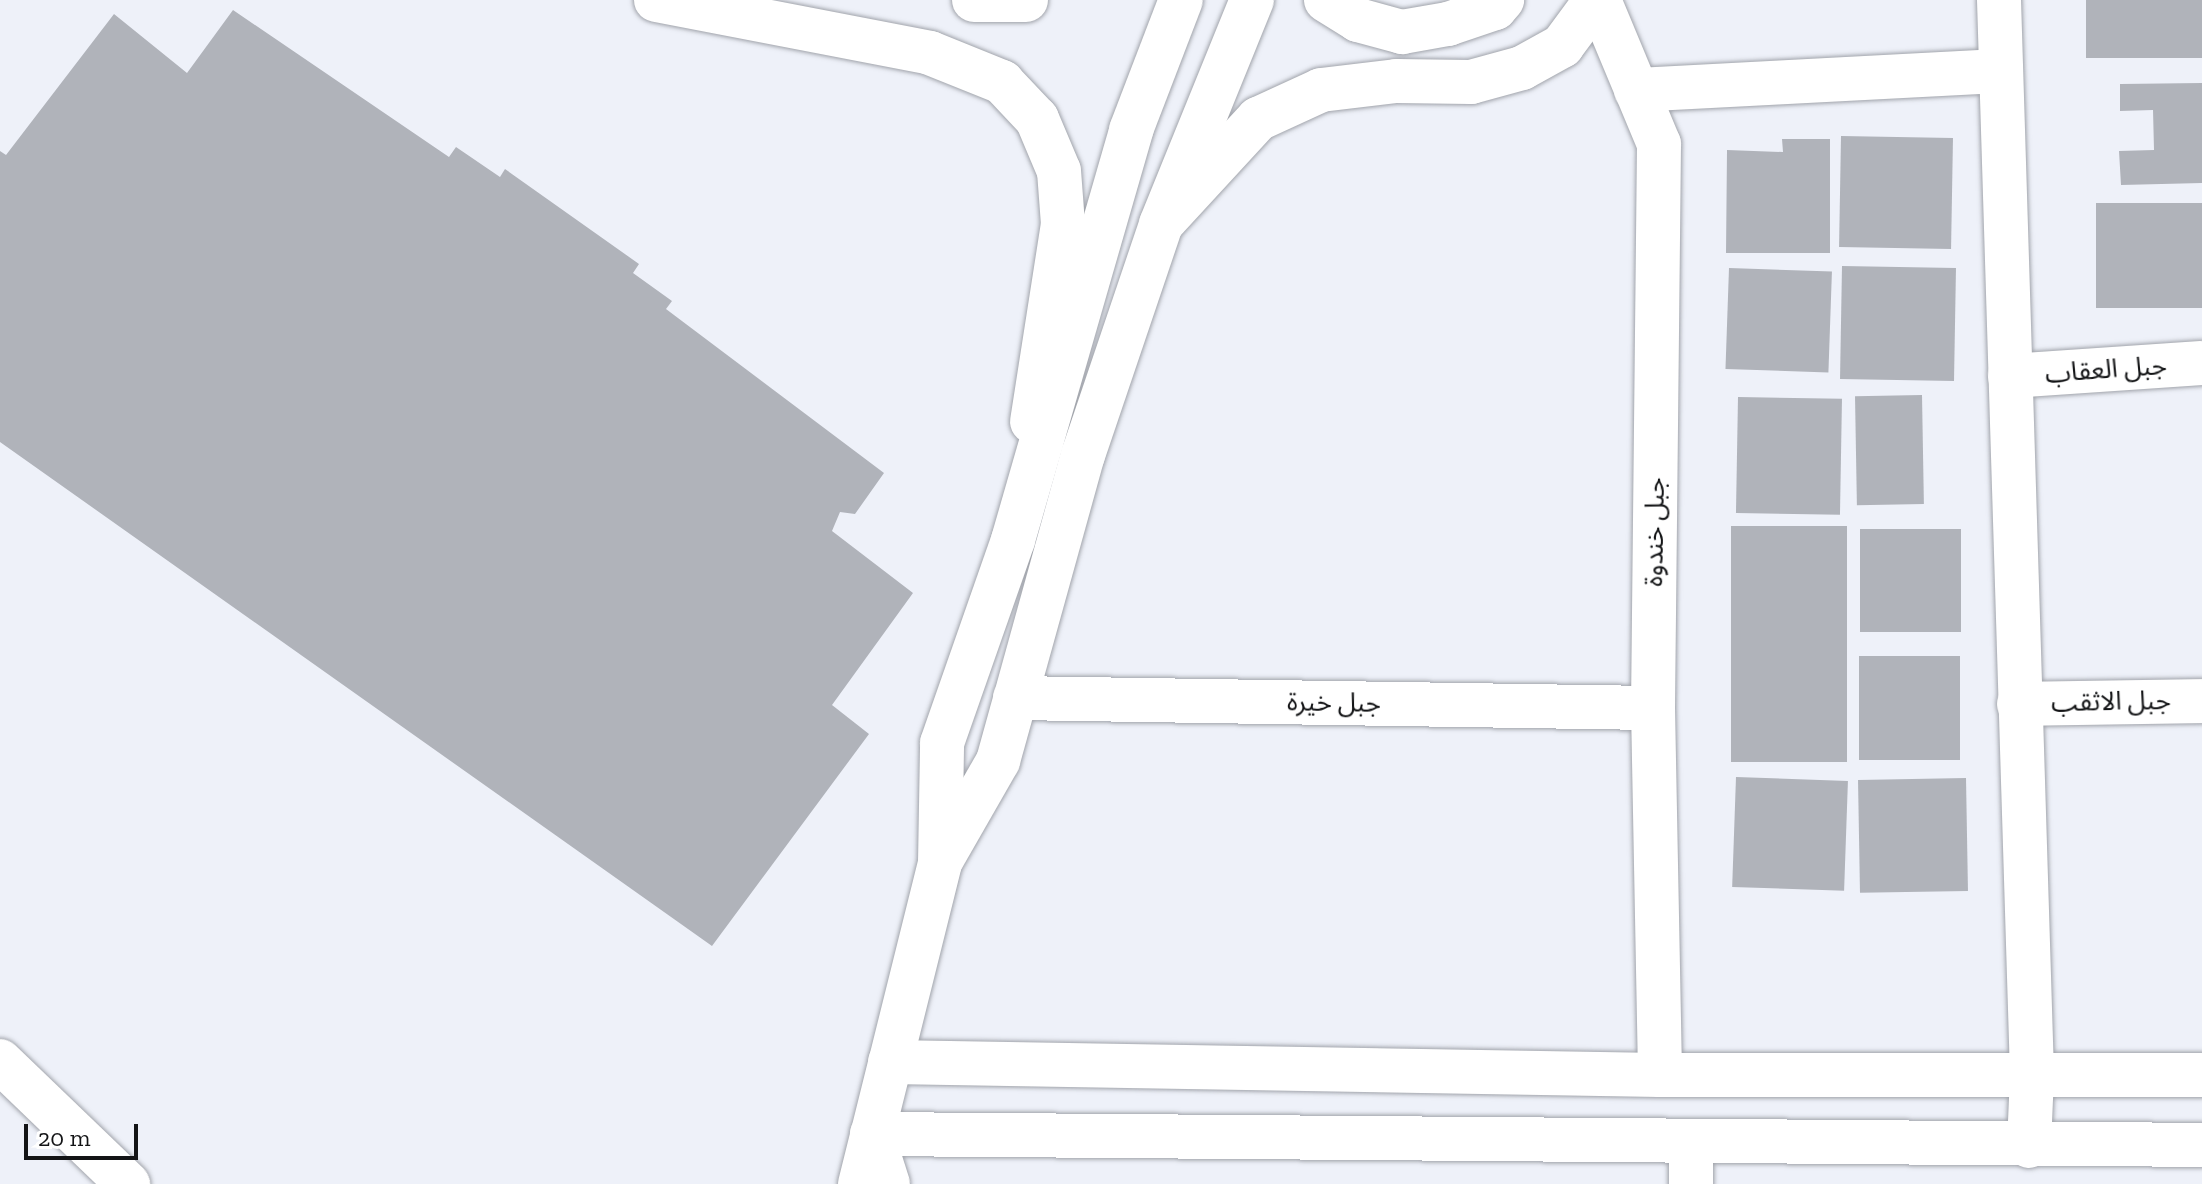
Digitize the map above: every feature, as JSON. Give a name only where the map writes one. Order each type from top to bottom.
[{"type":"street","points":[[656,0],[930,53],[1002,82],[1037,119],[1059,171],[1063,224],[1013,540]]},
{"type":"street","points":[[974,0],[1026,0]]},
{"type":"street","points":[[860,1184],[940,863],[942,743],[1013,540],[1131,130],[1181,0]]},
{"type":"street","points":[[940,863],[998,761],[1083,455],[1161,224],[1252,0]]},
{"type":"street","points":[[1326,0],[1358,20],[1402,32],[1448,24],[1495,8],[1502,0]]},
{"type":"street","points":[[1161,224],[1258,119],[1321,90],[1396,81],[1471,82],[1522,68],[1562,46],[1598,0]]},
{"type":"street","name":"جبل خندوة","points":[[1598,0],[1659,144],[1653,708],[1660,1075]]},
{"type":"street","points":[[1999,0],[2032,1076],[2029,1146]]},
{"type":"street","points":[[1636,90],[2001,71]]},
{"type":"street","name":"جبل العقاب","points":[[2010,376],[2202,363]]},
{"type":"street","name":"جبل خيرة","points":[[1015,698],[1653,708]]},
{"type":"street","name":"جبل الاثقب","points":[[2019,704],[2202,701]]},
{"type":"street","points":[[0,1061],[128,1184]]},
{"type":"street","points":[[890,1062],[1660,1075],[2202,1075]]},
{"type":"street","points":[[872,1134],[1691,1163],[2029,1146],[2202,1145]]},
{"type":"street","points":[[872,1134],[888,1184]]},
{"type":"building","points":[[2086,0],[2202,0],[2202,58],[2086,58]]},
{"type":"building","points":[[233,10],[449,157],[456,147],[500,177],[505,169],[639,264],[633,273],[672,301],[666,309],[884,473],[855,514],[840,512],[832,531],[913,593],[832,705],[869,734],[712,946],[0,442],[0,151],[6,155],[114,14],[187,73]]},
{"type":"building","points":[[2202,83],[2202,183],[2121,185],[2119,151],[2154,150],[2153,110],[2120,111],[2120,84]]},
{"type":"building","points":[[1841,136],[1953,138],[1951,249],[1839,247]]},
{"type":"building","points":[[1782,139],[1830,139],[1830,253],[1726,253],[1727,150],[1783,152]]},
{"type":"building","points":[[2096,203],[2202,203],[2202,308],[2096,308]]},
{"type":"building","points":[[1842,266],[1956,268],[1954,381],[1840,379]]},
{"type":"building","points":[[1729,268],[1832,272],[1828,373],[1725,369]]},
{"type":"building","points":[[1922,395],[1924,504],[1857,505],[1855,396]]},
{"type":"building","points":[[1738,397],[1842,399],[1840,515],[1736,513]]},
{"type":"building","points":[[1731,526],[1847,526],[1847,762],[1731,762]]},
{"type":"building","points":[[1860,529],[1961,529],[1961,632],[1860,632]]},
{"type":"building","points":[[1859,656],[1960,656],[1960,760],[1859,760]]},
{"type":"building","points":[[1736,777],[1848,781],[1844,891],[1732,887]]},
{"type":"building","points":[[1966,778],[1968,891],[1860,893],[1858,780]]}]
